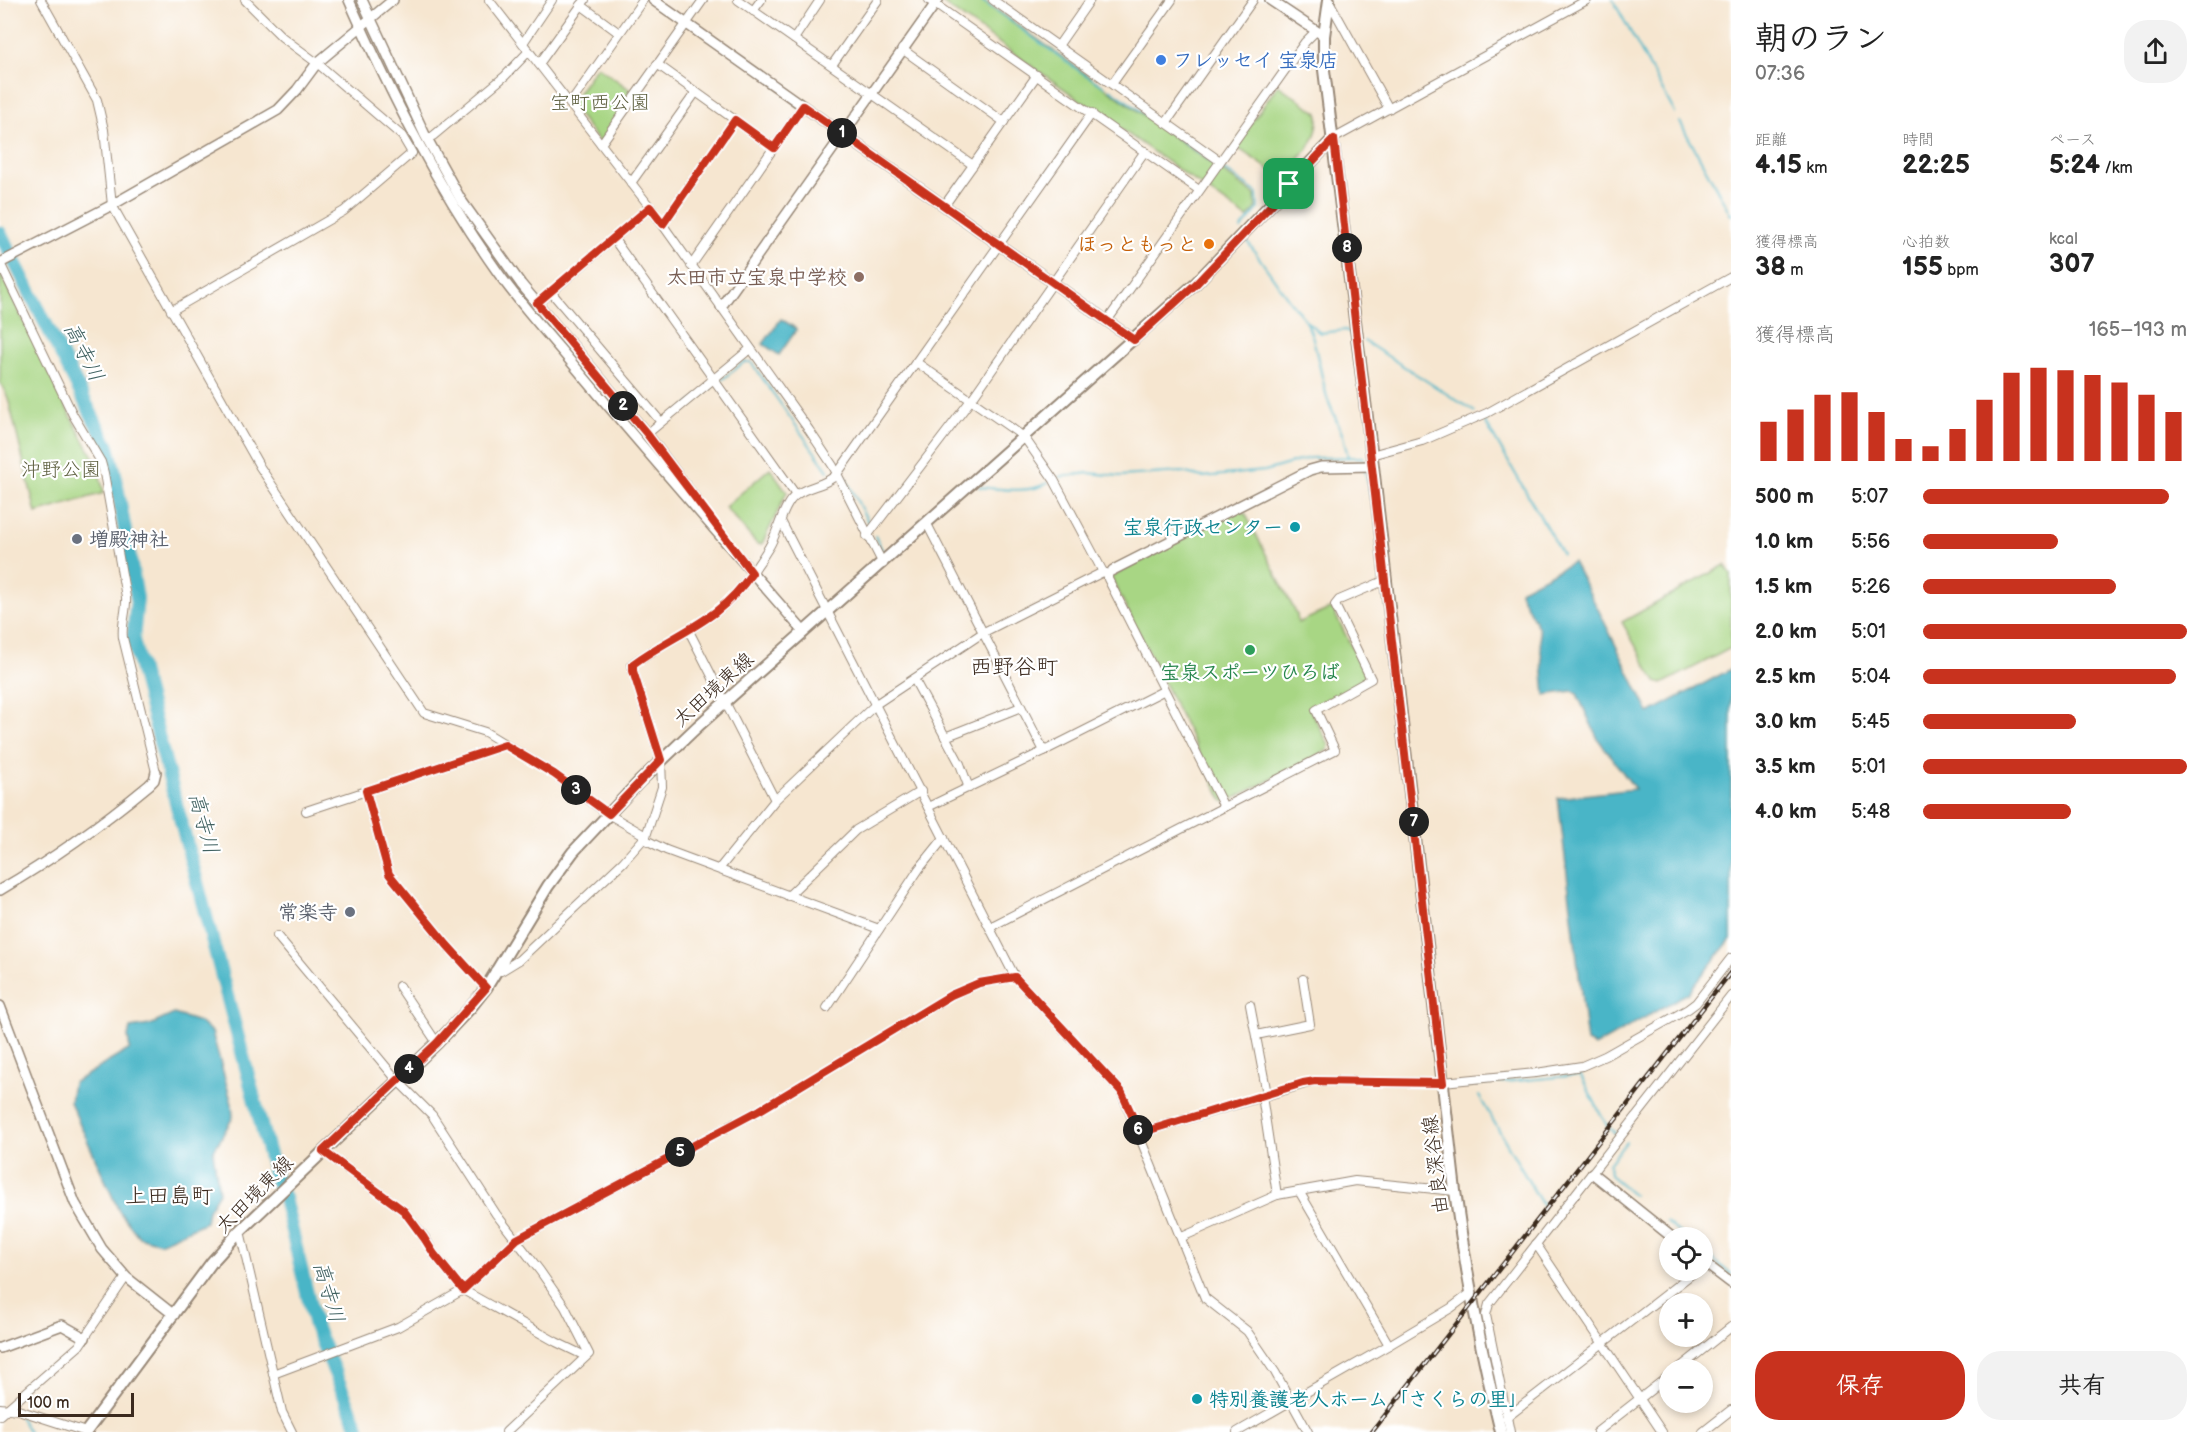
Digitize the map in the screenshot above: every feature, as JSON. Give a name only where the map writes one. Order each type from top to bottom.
[{"type":"main road","name":"由良深谷線","points":[[1329,1],[1320,34],[1386,580],[1455,1191],[1466,1272],[1501,1432]]},
{"type":"main road","name":"太田境東線","points":[[86,1432],[212,1262],[240,1231],[437,1043],[486,988],[548,886],[573,852],[661,760],[1197,283],[1243,236],[1296,176],[1334,139]]},
{"type":"street","points":[[41,0],[97,100],[104,130],[112,205],[260,467],[424,713],[485,732],[554,774],[609,814],[666,850],[879,929]]},
{"type":"street","points":[[171,311],[344,212],[412,153],[402,136],[317,63],[282,37],[245,0]]},
{"type":"street","points":[[349,0],[427,162],[500,275],[523,306],[804,632]]},
{"type":"street","points":[[362,0],[425,135],[461,200],[491,245],[647,434],[749,570]]},
{"type":"street","points":[[0,890],[38,868],[108,819],[150,785],[156,772],[123,638],[126,597],[104,473],[73,415],[2,262],[112,205],[278,110],[297,90],[317,63],[393,0]]},
{"type":"street","points":[[489,0],[663,224],[750,350],[809,430],[837,474],[883,564]]},
{"type":"street","points":[[523,43],[552,0]]},
{"type":"street","points":[[570,104],[643,0]]},
{"type":"street","points":[[653,0],[1134,340]]},
{"type":"street","points":[[601,144],[703,0]]},
{"type":"street","points":[[738,0],[973,165]]},
{"type":"street","points":[[753,11],[761,0]]},
{"type":"street","points":[[794,39],[820,0]]},
{"type":"street","points":[[832,65],[878,0]]},
{"type":"street","points":[[993,0],[1220,161]]},
{"type":"street","points":[[1058,46],[1090,0]]},
{"type":"street","points":[[1112,84],[1172,0]]},
{"type":"street","points":[[1166,123],[1253,0]]},
{"type":"street","points":[[1107,321],[1305,42],[1320,34],[1270,0]]},
{"type":"street","points":[[1334,139],[1587,0]]},
{"type":"street","points":[[1329,1],[1389,109]]},
{"type":"street","points":[[721,307],[934,2],[1199,190]]},
{"type":"street","points":[[539,64],[583,3],[620,33]]},
{"type":"street","points":[[903,49],[1004,122]]},
{"type":"street","points":[[433,136],[505,76],[529,51]]},
{"type":"street","points":[[657,64],[774,148]]},
{"type":"street","points":[[945,206],[1037,75]]},
{"type":"street","points":[[631,183],[696,92]]},
{"type":"street","points":[[691,266],[803,106]]},
{"type":"street","points":[[495,971],[501,971],[519,960],[623,862],[645,838],[662,787],[661,760],[633,671],[633,664],[724,607],[749,570],[770,546],[796,495],[831,480],[837,474],[1092,113]]},
{"type":"street","points":[[663,224],[735,120]]},
{"type":"street","points":[[867,536],[971,400],[1145,151]]},
{"type":"street","points":[[537,303],[650,207]]},
{"type":"street","points":[[613,238],[796,495]]},
{"type":"street","points":[[719,869],[775,800],[876,704],[984,632],[1310,470],[1372,461],[1487,413],[1731,277]]},
{"type":"street","points":[[550,292],[661,422]]},
{"type":"street","points":[[647,434],[750,350]]},
{"type":"street","points":[[916,362],[1024,437],[1054,480],[1108,572],[1108,579],[1163,691],[1224,807]]},
{"type":"street","points":[[781,521],[1015,977],[1121,1091],[1140,1133],[1205,1298],[1247,1331],[1275,1372],[1308,1432]]},
{"type":"street","points":[[927,524],[1044,752]]},
{"type":"street","points":[[990,927],[1335,750],[1316,710],[1371,679],[1335,605],[1339,600],[1386,580]]},
{"type":"street","points":[[688,631],[775,800]]},
{"type":"street","points":[[914,679],[960,764],[969,788]]},
{"type":"street","points":[[928,807],[1044,752],[1163,691]]},
{"type":"street","points":[[945,736],[1022,707]]},
{"type":"street","points":[[306,811],[505,745]]},
{"type":"street","points":[[366,791],[389,874],[447,945],[486,988]]},
{"type":"street","points":[[788,896],[856,830],[921,791]]},
{"type":"street","points":[[827,1008],[919,869],[944,838]]},
{"type":"street","points":[[277,936],[397,1080],[431,1114],[496,1214],[517,1239],[565,1307],[589,1354],[506,1432]]},
{"type":"street","points":[[1140,1133],[1315,1081],[1443,1082],[1582,1066],[1688,1009],[1696,1003],[1731,958]]},
{"type":"street","points":[[273,1374],[398,1327],[463,1290],[517,1239],[760,1110],[951,995],[979,983],[1015,977]]},
{"type":"street","points":[[1256,1035],[1310,1024],[1303,979]]},
{"type":"street","points":[[399,986],[437,1043]]},
{"type":"street","points":[[1510,1432],[1486,1315],[1487,1309],[1731,996]]},
{"type":"street","points":[[1250,1005],[1265,1095],[1277,1195]]},
{"type":"street","points":[[0,1006],[75,1203],[102,1249],[126,1277],[174,1315]]},
{"type":"street","points":[[323,1151],[404,1211],[463,1290],[585,1356]]},
{"type":"street","points":[[1592,1173],[1659,1227]]},
{"type":"street","points":[[1182,1237],[1277,1195],[1355,1181],[1455,1191]]},
{"type":"street","points":[[1299,1191],[1389,1345]]},
{"type":"street","points":[[240,1231],[282,1412],[292,1432]]},
{"type":"street","points":[[1536,1244],[1662,1432]]},
{"type":"street","points":[[1713,1270],[1731,1283]]},
{"type":"street","points":[[0,1415],[4,1408],[85,1338],[126,1277]]},
{"type":"street","points":[[1506,1418],[1683,1281]]},
{"type":"street","points":[[1237,1432],[1389,1345],[1451,1308],[1471,1293]]},
{"type":"street","points":[[0,1348],[62,1325],[85,1338]]},
{"type":"street","points":[[1691,1359],[1731,1327]]},
{"type":"street","points":[[1597,1432],[1659,1384]]},
{"type":"street","points":[[4,1408],[18,1410],[86,1432]]},
{"type":"street","points":[[1703,1432],[1731,1410]]},
{"type":"green space","points":[[938,0],[983,0],[1255,195],[1256,209],[1247,218]]},
{"type":"green space","name":"宝町西公園","points":[[597,66],[636,94],[601,144],[570,104]]},
{"type":"green space","points":[[1278,85],[1318,113],[1316,133],[1308,149],[1282,178],[1235,146]]},
{"type":"green space","name":"沖野公園","points":[[0,273],[71,417],[97,464],[104,493],[36,513],[8,398],[0,382]]},
{"type":"green space","points":[[770,468],[787,492],[762,544],[757,544],[725,507]]},
{"type":"green space","name":"宝泉スポーツひろば","points":[[1238,510],[1245,513],[1297,615],[1298,623],[1329,609],[1333,610],[1367,677],[1366,680],[1310,709],[1329,745],[1328,750],[1227,802],[1223,801],[1111,577]]},
{"type":"green space","points":[[1725,565],[1731,574],[1731,648],[1662,684],[1656,682],[1622,622]]},
{"type":"water","points":[[781,319],[797,329],[779,355],[763,344]]},
{"type":"water","points":[[1573,562],[1649,713],[1731,669],[1731,939],[1688,993],[1595,1046],[1587,1042],[1558,798],[1635,789],[1598,739],[1577,694],[1573,691],[1545,695],[1539,629],[1520,590]]},
{"type":"water","points":[[174,1014],[199,1022],[212,1032],[232,1104],[233,1117],[213,1152],[219,1192],[208,1210],[206,1222],[160,1243],[139,1237],[119,1211],[70,1102],[73,1083],[130,1049],[128,1037],[130,1028],[150,1025]]},
{"type":"waterway","points":[[981,0],[1105,87]]},
{"type":"waterway","points":[[1613,0],[1675,113]]},
{"type":"waterway","points":[[1110,89],[1215,164]]},
{"type":"waterway","points":[[1680,122],[1731,215]]},
{"type":"waterway","points":[[1220,167],[1257,193],[1258,209],[1241,229]]},
{"type":"waterway","name":"高寺川","points":[[0,233],[108,447],[137,598],[133,640],[276,1181],[284,1198],[315,1326],[360,1432]]},
{"type":"waterway","points":[[1245,238],[1306,321],[1320,333],[1346,330],[1350,333]]},
{"type":"waterway","points":[[1306,321],[1313,338],[1327,398],[1343,436],[1348,457]]},
{"type":"waterway","points":[[1364,341],[1475,412]]},
{"type":"waterway","points":[[719,382],[744,362],[751,362],[828,471]]},
{"type":"waterway","points":[[678,413],[714,385]]},
{"type":"waterway","points":[[1483,418],[1562,554]]},
{"type":"waterway","points":[[1060,477],[1088,473],[1120,476],[1182,472],[1202,477],[1265,471],[1309,458],[1363,457],[1364,462]]},
{"type":"waterway","points":[[1365,468],[1371,498]]},
{"type":"waterway","points":[[845,477],[869,524]]},
{"type":"waterway","points":[[919,522],[964,482]]},
{"type":"waterway","points":[[979,487],[1023,490],[1048,483]]},
{"type":"waterway","points":[[875,536],[883,552],[886,552]]},
{"type":"waterway","points":[[1451,1087],[1580,1075]]},
{"type":"waterway","points":[[1581,1076],[1606,1124],[1615,1133]]},
{"type":"waterway","points":[[1479,1096],[1543,1206]]},
{"type":"waterway","points":[[1626,1142],[1609,1164],[1610,1175],[1634,1195]]},
{"type":"waterway","points":[[1666,1222],[1672,1227]]},
{"type":"waterway","points":[[1713,1260],[1731,1274]]},
{"type":"waterway","points":[[19,1416],[29,1432]]},
{"type":"railway","points":[[1372,1432],[1731,972]]},
{"type":"place","name":"フレッセイ 宝泉店","points":[[1161,60]]},
{"type":"place","name":"ほっともっと","points":[[1209,244]]},
{"type":"place","name":"太田市立宝泉中学校","points":[[859,277]]},
{"type":"place","name":"宝泉行政センター","points":[[1295,527]]},
{"type":"place","name":"増殿神社","points":[[77,539]]},
{"type":"place","name":"宝泉スポーツひろば","points":[[1250,650]]},
{"type":"place","name":"常楽寺","points":[[350,912]]},
{"type":"place","name":"特別養護老人ホーム「さくらの里」","points":[[1197,1399]]},
{"type":"district","name":"西野谷町","points":[[1014,666]]},
{"type":"district","name":"上田島町","points":[[169,1195]]},
{"type":"route","points":[[803,106],[1134,340],[1239,241],[1289,184],[1334,139],[1443,1083],[1315,1081],[1140,1133],[1121,1091],[1015,977],[1001,978],[979,983],[951,995],[760,1110],[517,1239],[463,1290],[404,1211],[323,1151],[437,1043],[486,988],[447,945],[389,874],[366,791],[505,745],[554,774],[609,814],[661,760],[633,671],[633,664],[686,633],[724,607],[752,573],[647,434],[537,303],[650,207],[663,224],[735,120],[774,148],[803,106]]}]
